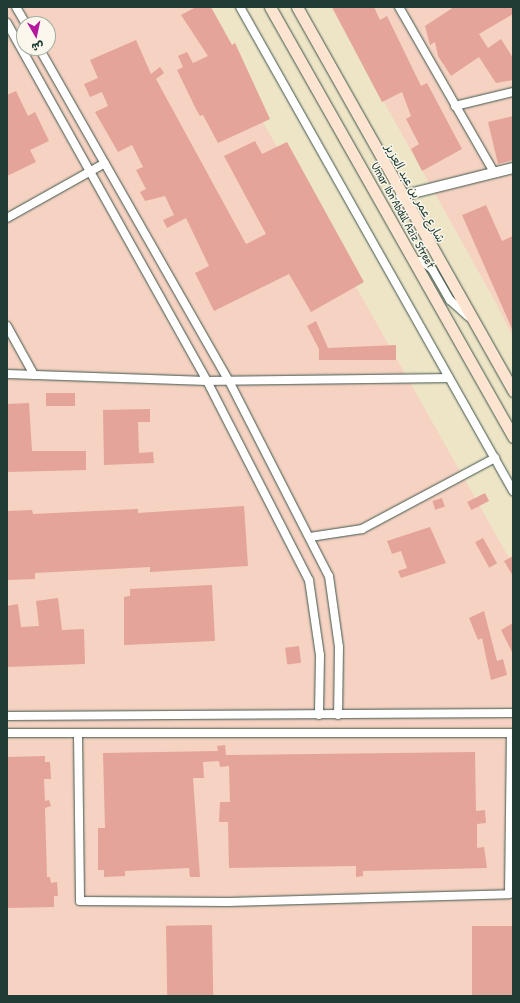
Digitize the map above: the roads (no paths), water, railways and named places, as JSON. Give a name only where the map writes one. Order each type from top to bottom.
[{"type":"main road","name":"Umar Ibn Abdul Aziz Street","points":[[270,7],[513,437]]},
{"type":"main road","name":"شارع عمر بن عبد العزيز","points":[[297,7],[469,318],[513,391]]},
{"type":"street","points":[[16,7],[21,16]]},
{"type":"street","points":[[240,7],[513,491]]},
{"type":"street","points":[[399,7],[494,172]]},
{"type":"street","points":[[7,23],[207,381],[309,580],[320,655],[320,715]]},
{"type":"street","points":[[44,56],[229,381],[329,576],[339,647],[338,715]]},
{"type":"street","points":[[455,106],[513,92]]},
{"type":"street","points":[[7,218],[105,163]]},
{"type":"street","points":[[401,196],[513,168]]},
{"type":"street","points":[[413,261],[422,261],[432,269],[450,300],[469,318]]},
{"type":"street","points":[[7,326],[34,375]]},
{"type":"street","points":[[7,374],[207,381],[449,378]]},
{"type":"street","points":[[310,537],[362,529],[495,458]]},
{"type":"street","points":[[7,716],[513,713]]},
{"type":"street","points":[[7,733],[512,733],[509,894],[228,902],[80,901],[78,734]]}]
